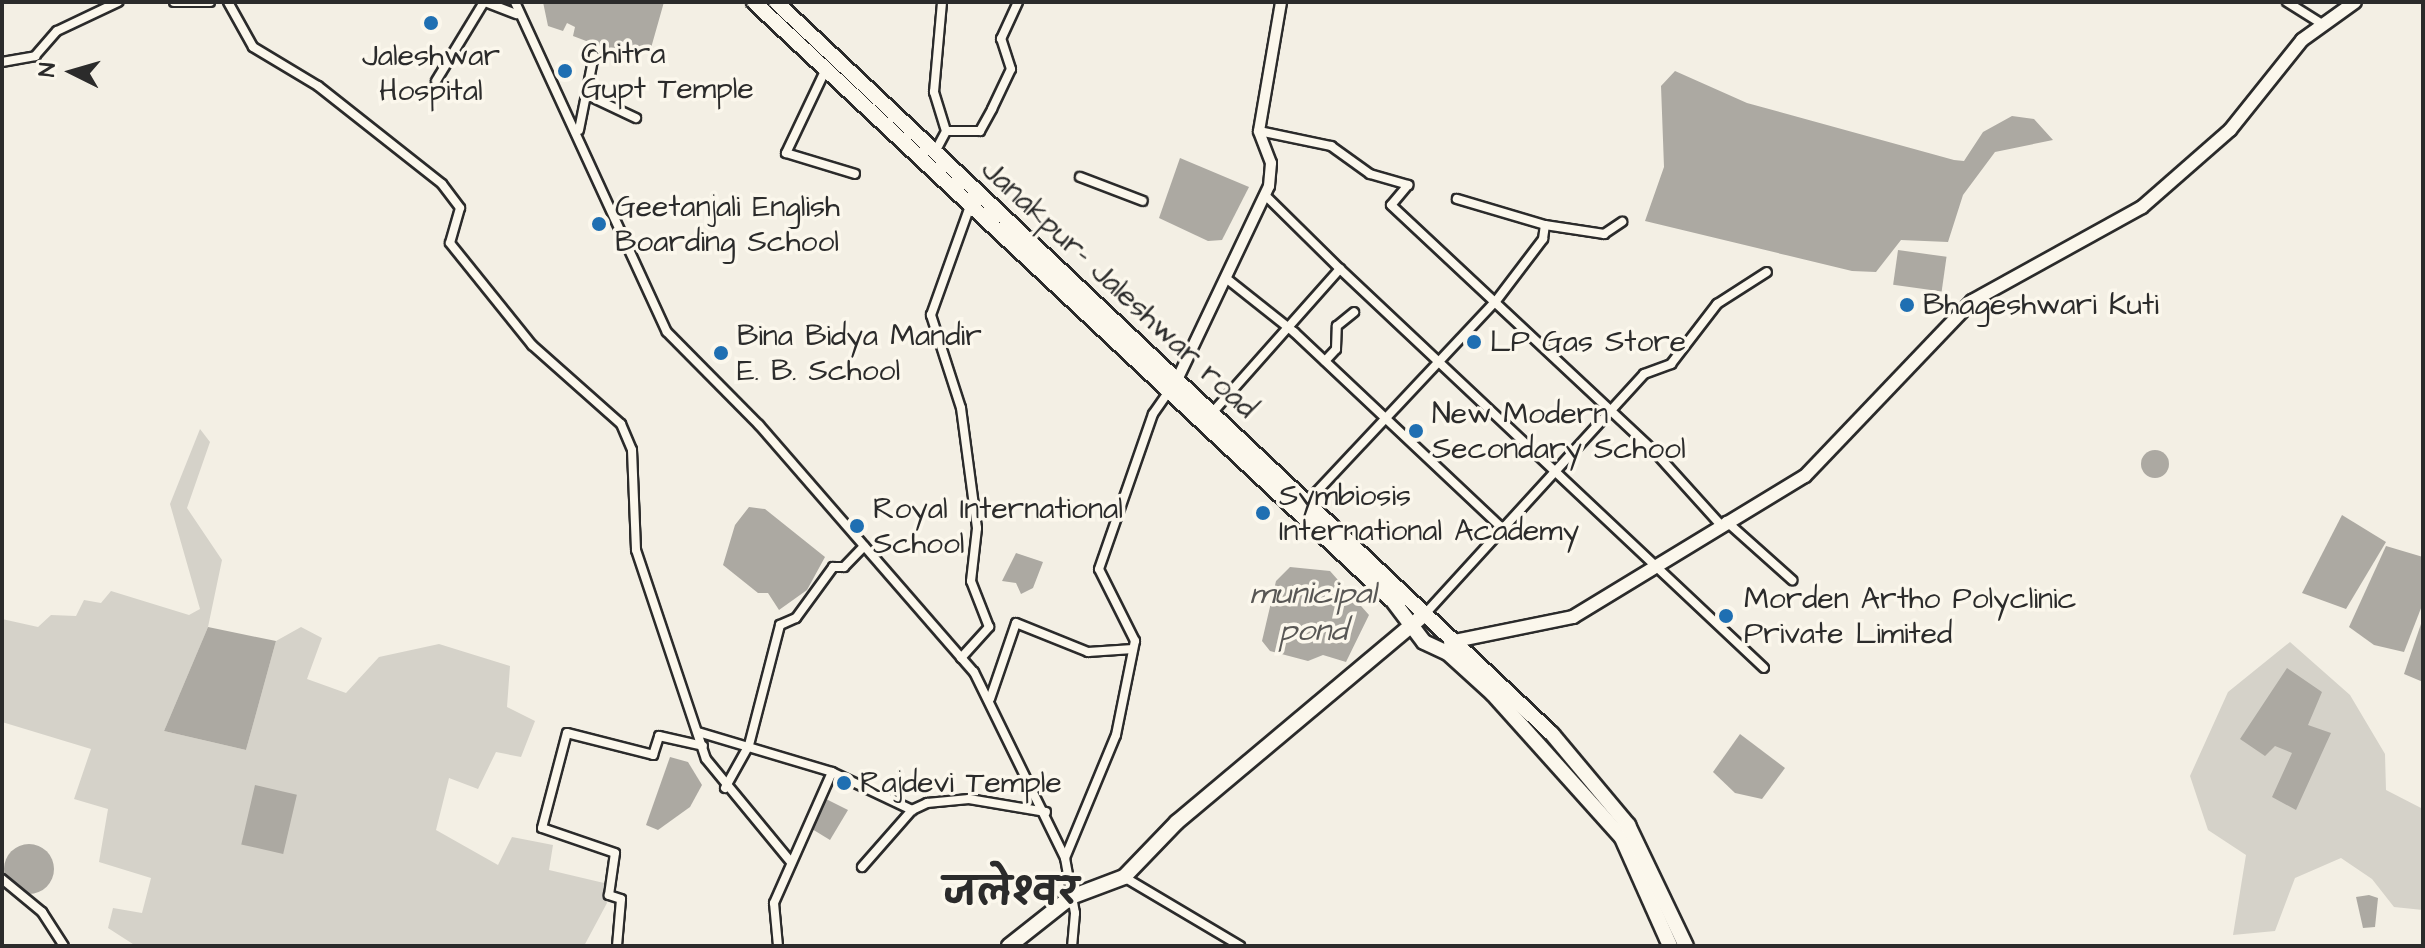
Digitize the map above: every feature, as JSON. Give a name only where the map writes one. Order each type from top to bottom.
[{"type":"main road","points":[[754,2],[969,209],[1172,388],[1393,601],[1408,627],[1493,694],[1591,797],[1622,838],[1670,946]]},
{"type":"main road","name":"Janakpur- Jaleshwar road","points":[[776,2],[935,152],[1172,388],[1212,413],[1425,614],[1450,642],[1552,734],[1628,825],[1686,946]]},
{"type":"main road","points":[[1450,642],[1573,617],[1722,522],[1805,476],[1987,288],[2142,207],[2230,130],[2261,84],[2322,24],[2355,2]]},
{"type":"main road","points":[[1009,946],[1071,897],[1124,877],[1177,822],[1425,614]]},
{"type":"street","points":[[2,62],[35,56],[57,31],[118,2]]},
{"type":"street","points":[[174,2],[210,2]]},
{"type":"street","points":[[228,2],[253,47],[318,86],[442,184],[460,208],[450,243],[532,345],[621,424],[632,450],[636,550],[703,746],[725,788],[790,861]]},
{"type":"street","points":[[436,81],[485,2],[517,14]]},
{"type":"street","points":[[515,2],[517,14],[579,130],[667,332],[864,546],[961,658],[990,699],[1046,812],[1065,858],[1071,897],[1072,946]]},
{"type":"street","points":[[935,152],[946,131],[934,92],[942,2]]},
{"type":"street","points":[[946,131],[980,131],[1011,69],[1001,39],[1018,2]]},
{"type":"street","points":[[1065,858],[1116,735],[1133,649],[1130,621],[1103,587],[1099,569],[1153,414],[1172,388],[1265,195],[1271,163],[1259,131],[1281,2]]},
{"type":"street","points":[[2287,2],[2322,24]]},
{"type":"street","points":[[579,130],[589,96],[594,55]]},
{"type":"street","points":[[825,71],[786,153],[855,174]]},
{"type":"street","points":[[589,96],[636,118]]},
{"type":"street","points":[[1259,131],[1331,146],[1370,174],[1408,185],[1391,205],[1496,301],[1722,522],[1792,580]]},
{"type":"street","points":[[1080,177],[1143,201]]},
{"type":"street","points":[[1265,195],[1557,476],[1656,563],[1764,668]]},
{"type":"street","points":[[1457,199],[1545,225],[1604,234],[1622,222]]},
{"type":"street","points":[[961,658],[989,627],[971,581],[977,528],[961,408],[931,315],[969,209]]},
{"type":"street","points":[[1306,503],[1496,301],[1543,239],[1545,225]]},
{"type":"street","points":[[1212,413],[1340,269]]},
{"type":"street","points":[[1425,614],[1506,532],[1611,416],[1644,374],[1671,364],[1717,304],[1767,272]]},
{"type":"street","points":[[1226,278],[1288,327],[1383,420],[1506,532]]},
{"type":"street","points":[[1325,361],[1336,349],[1337,326],[1354,312]]},
{"type":"street","points":[[725,788],[749,745],[780,625],[796,618],[833,567],[844,567],[864,546]]},
{"type":"street","points":[[990,699],[1016,623],[1088,652],[1133,649]]},
{"type":"street","points":[[698,732],[832,772],[912,810],[969,799],[1046,812]]},
{"type":"street","points":[[617,946],[621,899],[609,895],[615,853],[542,828],[567,733],[653,755],[659,736],[703,746]]},
{"type":"street","points":[[778,946],[774,903],[832,772]]},
{"type":"street","points":[[862,867],[912,810]]},
{"type":"street","points":[[1124,877],[1240,946]]},
{"type":"street","points":[[2,879],[42,912],[64,946]]},
{"type":"shaded area","points":[[200,429],[210,442],[187,508],[222,560],[208,627],[164,731],[246,750],[276,641],[301,627],[322,638],[307,679],[346,693],[379,657],[439,644],[510,666],[507,707],[535,721],[521,757],[496,752],[478,789],[449,778],[436,830],[498,865],[512,837],[553,845],[549,870],[604,883],[607,903],[584,946],[136,946],[108,928],[113,908],[142,913],[151,878],[99,862],[108,809],[74,799],[91,749],[2,722],[2,619],[38,627],[51,615],[76,616],[84,600],[101,603],[111,591],[189,615],[200,609],[170,504]]},
{"type":"shaded area","points":[[2290,642],[2350,695],[2385,754],[2386,790],[2423,809],[2423,910],[2394,907],[2372,879],[2341,858],[2295,878],[2275,931],[2233,935],[2246,855],[2208,830],[2190,776],[2228,692]]},
{"type":"water","points":[[543,2],[664,2],[651,48],[631,58],[573,36],[575,27],[567,23],[563,31],[548,26]]},
{"type":"water","points":[[1675,71],[1747,103],[1954,160],[1964,161],[1983,132],[2012,116],[2034,119],[2053,140],[1995,152],[1963,195],[1948,242],[1901,240],[1876,272],[1852,271],[1645,221],[1664,167],[1661,86]]},
{"type":"water","points":[[1180,158],[1249,187],[1222,240],[1208,241],[1159,218]]},
{"type":"water","points":[[1898,250],[1947,257],[1942,291],[1893,285]]},
{"type":"water","points":[[2155,450],[2165,454],[2169,464],[2165,474],[2155,478],[2145,474],[2141,464],[2145,454]]},
{"type":"water","points":[[749,507],[765,509],[825,557],[807,590],[779,610],[768,593],[758,593],[723,565],[735,525]]},
{"type":"water","points":[[2342,515],[2386,542],[2346,609],[2302,593]]},
{"type":"water","points":[[2386,546],[2423,557],[2423,603],[2404,652],[2374,645],[2349,627]]},
{"type":"water","points":[[1016,553],[1043,562],[1033,588],[1021,594],[1016,583],[1002,581]]},
{"type":"water","name":"municipal pond","points":[[1290,567],[1330,571],[1369,615],[1346,662],[1323,655],[1308,661],[1270,651],[1262,641],[1276,581]]},
{"type":"water","points":[[2423,618],[2423,682],[2404,674]]},
{"type":"water","points":[[208,627],[276,641],[246,750],[164,731]]},
{"type":"water","points":[[2287,668],[2322,692],[2308,725],[2331,733],[2296,810],[2272,797],[2292,753],[2275,746],[2265,756],[2240,739]]},
{"type":"water","points":[[1740,734],[1785,768],[1762,799],[1735,793],[1713,772]]},
{"type":"water","points":[[670,757],[688,762],[702,785],[690,807],[658,830],[646,825]]},
{"type":"water","points":[[255,785],[297,795],[283,854],[241,844]]},
{"type":"water","points":[[826,799],[848,810],[830,840],[812,829]]},
{"type":"water","points":[[29,844],[47,851],[54,869],[47,887],[29,894],[11,887],[4,869],[11,851]]},
{"type":"water","points":[[2369,895],[2378,898],[2375,927],[2363,928],[2356,897]]},
{"type":"place","name":"Jaleshwar Hospital","points":[[431,23]]},
{"type":"place","name":"Chitra Gupt Temple","points":[[565,71]]},
{"type":"place","name":"Geetanjali English Boarding School","points":[[599,224]]},
{"type":"place","name":"Bhageshwari Kuti","points":[[1907,305]]},
{"type":"place","name":"LP Gas Store","points":[[1474,342]]},
{"type":"place","name":"Bina Bidya Mandir E. B. School","points":[[721,353]]},
{"type":"place","name":"New Modern Secondary School","points":[[1416,431]]},
{"type":"place","name":"Symbiosis International Academy","points":[[1263,513]]},
{"type":"place","name":"Royal International School","points":[[857,526]]},
{"type":"place","name":"Morden Artho Polyclinic Private Limited","points":[[1726,616]]},
{"type":"place","name":"Rajdevi Temple","points":[[844,783]]},
{"type":"district","name":"जलेश्वर","points":[[1011,894]]}]
